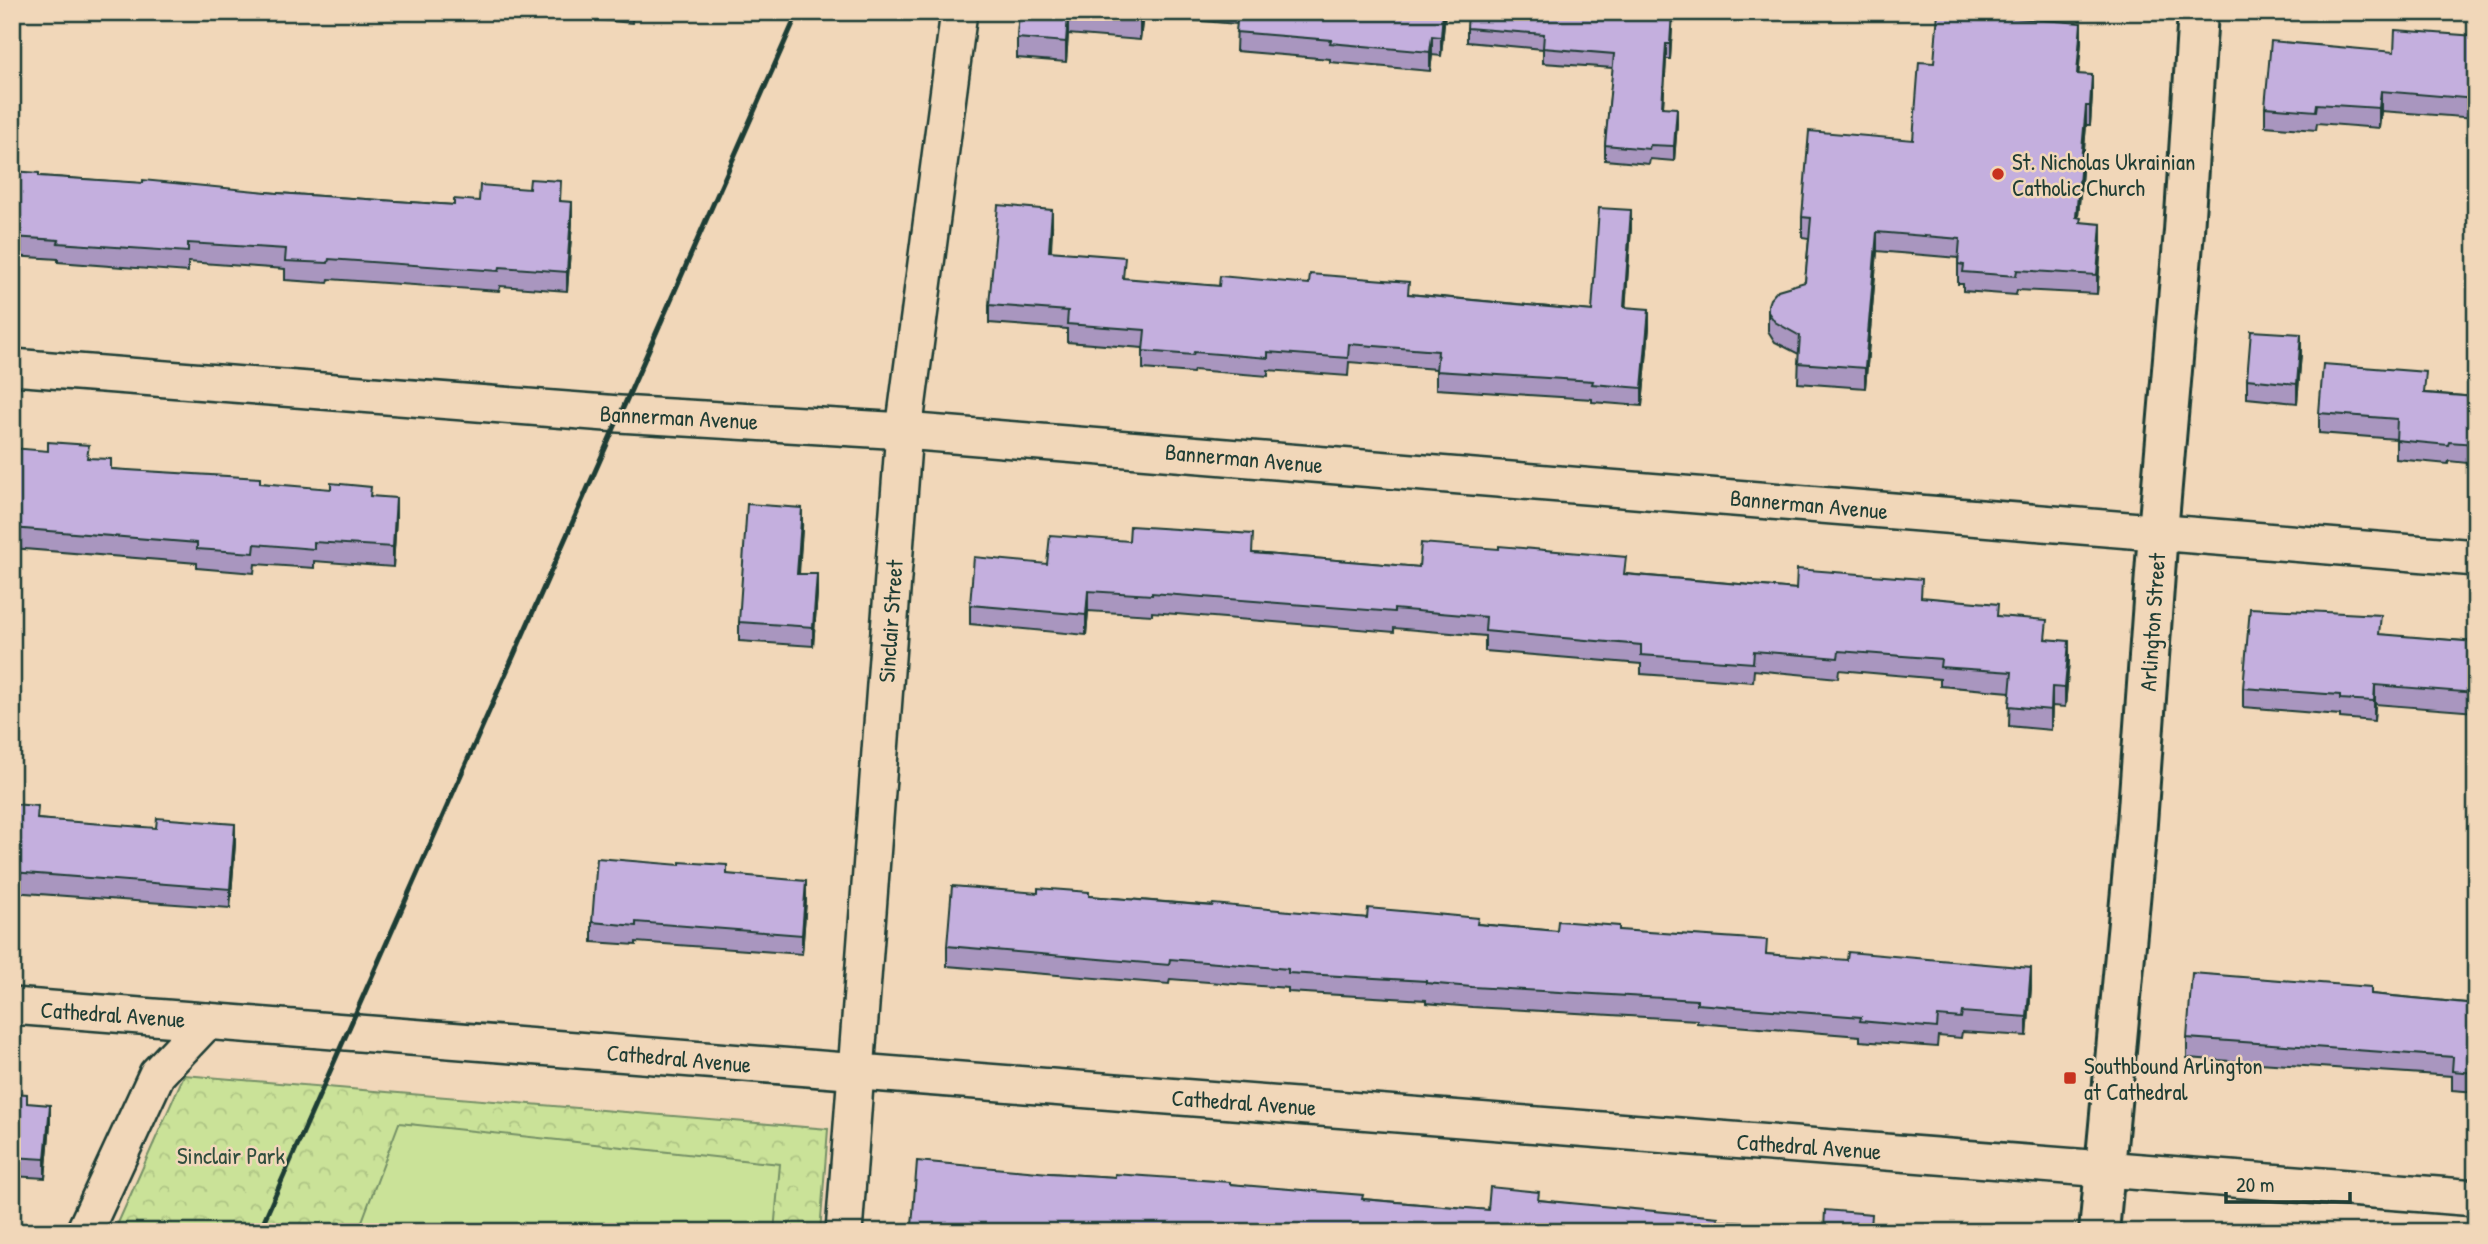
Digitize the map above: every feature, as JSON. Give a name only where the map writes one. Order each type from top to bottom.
[{"type":"main road","name":"Arlington Street","points":[[2099,1232],[2136,837],[2158,531],[2183,245],[2198,12]]},
{"type":"street","name":"Sinclair Street","points":[[844,1232],[904,430],[959,12]]},
{"type":"street","name":"Bannerman Avenue","points":[[12,368],[577,411],[904,430],[2476,558]]},
{"type":"street","name":"Cathedral Avenue","points":[[12,1006],[2476,1198]]},
{"type":"street","points":[[84,1232],[157,1073],[206,1021]]},
{"type":"green space","name":"Sinclair Park","points":[[184,1075],[828,1129],[820,1232],[114,1232]]},
{"type":"green space","points":[[399,1123],[780,1164],[774,1232],[358,1232]]},
{"type":"building","points":[[1019,12],[1141,12],[1140,20],[1068,15],[1066,42],[1017,38]]},
{"type":"building","points":[[1238,12],[1443,12],[1441,37],[1432,36],[1430,52],[1236,32]]},
{"type":"building","points":[[1468,12],[1672,12],[1670,44],[1666,44],[1662,107],[1677,108],[1674,146],[1650,145],[1649,149],[1605,145],[1614,54],[1543,48],[1544,34],[1467,28]]},
{"type":"building","points":[[1938,12],[2081,23],[2077,74],[2092,75],[2090,106],[2086,106],[2076,217],[2081,218],[2080,222],[2101,224],[2097,275],[2017,270],[2016,276],[1963,272],[1964,265],[1958,264],[1960,239],[1877,232],[1865,368],[1798,363],[1800,336],[1775,322],[1768,312],[1768,305],[1778,290],[1805,282],[1811,218],[1802,217],[1809,131],[1913,140],[1919,62],[1934,63]]},
{"type":"building","points":[[2395,30],[2476,36],[2476,99],[2381,91],[2379,108],[2317,104],[2316,111],[2265,107],[2271,41],[2394,52]]},
{"type":"building","points":[[12,171],[39,173],[39,176],[143,183],[143,180],[277,193],[454,205],[454,199],[479,201],[480,185],[529,189],[530,179],[561,181],[560,201],[572,202],[567,272],[500,267],[499,271],[329,259],[328,263],[285,261],[286,249],[188,243],[188,252],[12,237]]},
{"type":"building","points":[[998,205],[1052,210],[1049,251],[1125,257],[1123,278],[1219,286],[1220,276],[1309,284],[1310,274],[1409,282],[1408,294],[1592,311],[1599,208],[1631,210],[1624,307],[1649,309],[1642,388],[1592,384],[1593,381],[1436,371],[1438,351],[1349,344],[1348,358],[1268,352],[1268,358],[1143,351],[1145,330],[1067,324],[1068,311],[989,305]]},
{"type":"building","points":[[2251,331],[2301,334],[2297,384],[2247,379]]},
{"type":"building","points":[[2323,364],[2426,372],[2424,393],[2476,397],[2476,444],[2449,442],[2448,445],[2396,440],[2397,419],[2319,413]]},
{"type":"building","points":[[48,442],[89,445],[87,458],[111,459],[111,469],[260,478],[260,483],[331,489],[331,483],[371,487],[370,496],[396,498],[393,547],[314,542],[314,549],[255,544],[254,553],[197,549],[197,543],[12,528],[12,448],[48,451]]},
{"type":"building","points":[[747,504],[802,508],[797,574],[817,574],[813,627],[739,622]]},
{"type":"building","points":[[1130,526],[1253,534],[1252,553],[1419,567],[1421,543],[1499,549],[1499,546],[1626,557],[1624,574],[1796,589],[1797,569],[1922,579],[1921,597],[1998,604],[1997,616],[2047,620],[2045,639],[2069,641],[2065,688],[2052,687],[2051,710],[2009,706],[2012,672],[1940,667],[1941,659],[1839,651],[1838,658],[1754,651],[1753,663],[1641,655],[1641,645],[1485,631],[1486,617],[1394,609],[1394,612],[1152,593],[1088,591],[1086,615],[970,605],[974,557],[1047,564],[1050,535],[1129,541]]},
{"type":"building","points":[[2250,608],[2381,615],[2379,634],[2476,642],[2476,693],[2375,685],[2374,701],[2340,699],[2340,695],[2243,688]]},
{"type":"building","points":[[12,804],[38,806],[37,819],[156,828],[157,818],[235,824],[230,889],[12,872]]},
{"type":"building","points":[[597,858],[680,865],[680,862],[727,865],[727,874],[806,881],[802,935],[636,922],[636,926],[592,922]]},
{"type":"building","points":[[952,886],[1038,893],[1038,888],[1089,892],[1089,896],[1367,918],[1368,908],[1478,918],[1477,924],[1557,931],[1558,921],[1619,926],[1619,930],[1767,940],[1766,954],[1847,960],[1848,952],[2031,968],[2027,1017],[1962,1012],[1961,1018],[1938,1016],[1937,1028],[1860,1021],[1861,1017],[1697,1004],[1697,1000],[1472,987],[1426,981],[1288,973],[1288,969],[1170,959],[1169,965],[947,946]]},
{"type":"building","points":[[2192,973],[2371,987],[2371,994],[2476,1004],[2476,1073],[2452,1071],[2453,1057],[2187,1038]]},
{"type":"building","points":[[12,1093],[27,1094],[27,1103],[50,1105],[45,1159],[12,1157]]},
{"type":"building","points":[[917,1161],[1049,1173],[1115,1177],[1115,1174],[1230,1182],[1363,1195],[1362,1199],[1488,1210],[1490,1187],[1539,1192],[1538,1200],[1718,1217],[1717,1221],[1824,1229],[1825,1210],[1872,1214],[1871,1228],[1927,1232],[997,1232],[912,1226]]},
{"type":"railway","points":[[259,1232],[798,12]]},
{"type":"place","name":"St. Nicholas Ukrainian Catholic Church","points":[[1998,174]]},
{"type":"place","name":"Southbound Arlington at Cathedral","points":[[2070,1078]]}]
